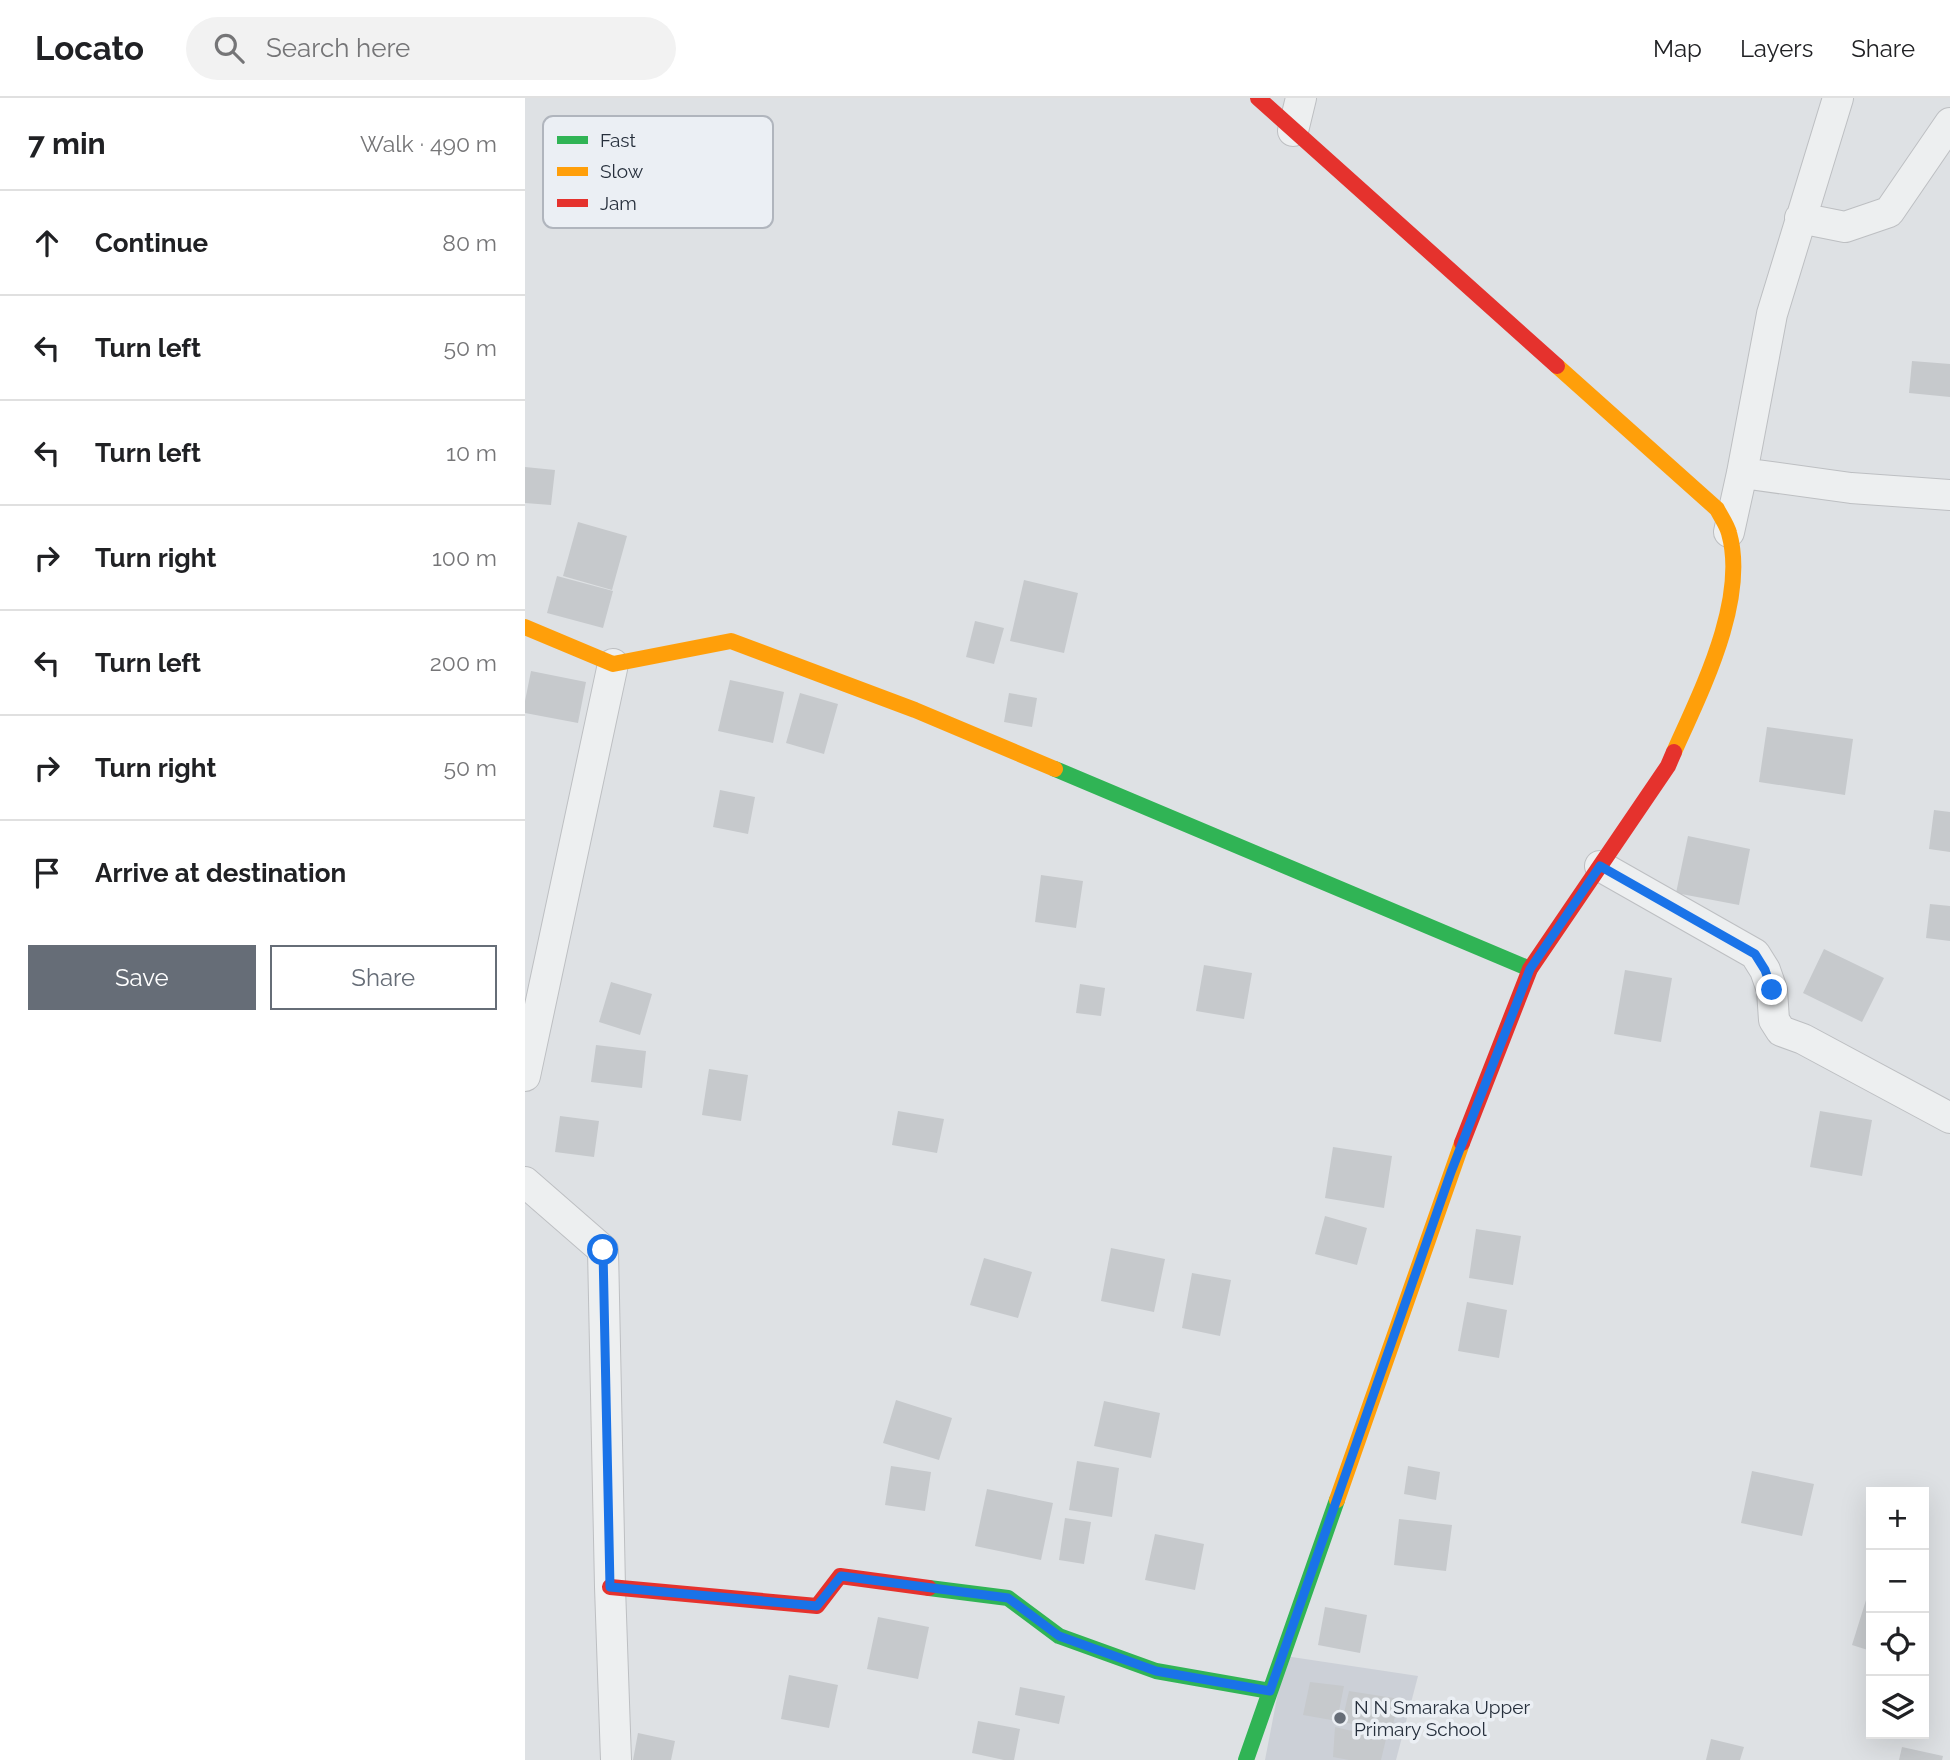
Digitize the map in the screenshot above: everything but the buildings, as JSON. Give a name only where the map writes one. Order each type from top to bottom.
[{"type":"street","points":[[1246,1760],[1451,1172],[1530,969],[1668,766],[1709,672],[1730,606],[1734,564],[1729,532],[1717,509],[1258,98]]},
{"type":"street","points":[[1293,131],[1301,98]]},
{"type":"street","points":[[1729,532],[1772,314],[1838,98]]},
{"type":"street","points":[[1800,218],[1845,227],[1889,212],[1950,123]]},
{"type":"street","points":[[1742,473],[1851,488],[1950,495]]},
{"type":"street","points":[[525,627],[613,664],[730,641],[915,710],[1530,969]]},
{"type":"street","points":[[525,1076],[613,664]]},
{"type":"street","points":[[1600,866],[1755,954],[1765,970],[1772,990],[1774,1020],[1781,1031],[1803,1039],[1950,1118]]},
{"type":"street","points":[[525,1182],[603,1250],[616,1760]]},
{"type":"street","points":[[610,1587],[817,1606],[841,1576],[1008,1598],[1059,1636],[1156,1671],[1270,1691]]},
{"type":"shaded area","name":"N N Smaraka Upper Primary School","points":[[1285,1656],[1418,1676],[1396,1760],[1265,1760]]},
{"type":"traffic: fast","points":[[1055,769],[1530,969]]},
{"type":"traffic: fast","points":[[1246,1760],[1337,1500]]},
{"type":"traffic: fast","points":[[929,1588],[1008,1598],[1059,1636],[1156,1671],[1270,1691]]},
{"type":"traffic: slow","points":[[1557,366],[1717,509],[1729,533],[1733,559],[1727,616],[1708,674],[1674,752]]},
{"type":"traffic: slow","points":[[525,627],[613,664],[731,641],[915,710],[1055,769]]},
{"type":"traffic: slow","points":[[1337,1500],[1462,1143]]},
{"type":"traffic: jam","points":[[1258,98],[1557,366]]},
{"type":"traffic: jam","points":[[1462,1143],[1530,969],[1668,766],[1674,752]]},
{"type":"traffic: jam","points":[[610,1587],[817,1606],[840,1576],[929,1588]]},
{"type":"place","name":"N N Smaraka Upper Primary School","points":[[1340,1718]]},
{"type":"route","points":[[603,1250],[610,1587],[817,1606],[841,1576],[1008,1598],[1059,1636],[1156,1671],[1270,1691],[1451,1172],[1530,969],[1600,866],[1755,954],[1765,970],[1772,990]]}]
